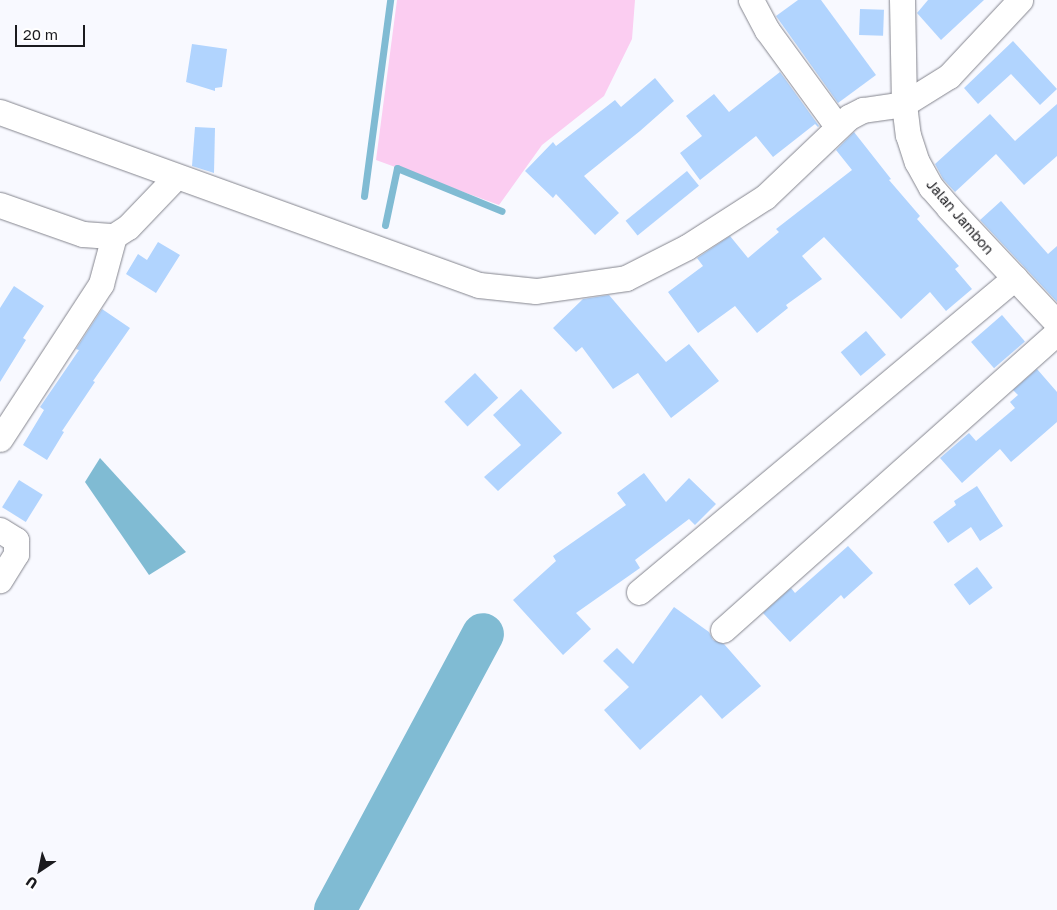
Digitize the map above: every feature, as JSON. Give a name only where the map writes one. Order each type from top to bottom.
[{"type":"street","points":[[751,0],[767,30],[837,126]]},
{"type":"street","name":"Jalan Jambon","points":[[902,0],[904,104],[908,135],[917,162],[931,187],[1057,322]]},
{"type":"street","points":[[0,112],[479,285],[536,291],[626,278],[687,247],[765,197],[812,153],[837,126],[863,110],[904,104],[949,76],[1020,0]]},
{"type":"street","points":[[0,205],[83,234],[114,236],[128,227],[176,177]]},
{"type":"street","points":[[0,439],[101,284],[114,236]]},
{"type":"street","points":[[639,592],[1015,278]]},
{"type":"street","points":[[723,630],[1057,332]]},
{"type":"street","points":[[0,530],[16,540],[16,554],[0,580]]},
{"type":"shaded area","points":[[397,0],[635,0],[632,39],[604,96],[542,145],[499,205],[376,160]]},
{"type":"water","points":[[100,458],[186,552],[149,575],[85,482]]},
{"type":"building","points":[[798,0],[821,0],[876,75],[838,103],[776,16]]},
{"type":"building","points":[[928,0],[984,0],[941,40],[917,13]]},
{"type":"building","points":[[860,9],[884,10],[883,36],[859,35]]},
{"type":"building","points":[[1013,41],[1057,89],[1040,105],[1011,74],[978,104],[964,88]]},
{"type":"building","points":[[192,44],[227,49],[222,87],[215,88],[215,91],[186,82]]},
{"type":"building","points":[[780,72],[819,126],[815,124],[773,157],[756,136],[700,180],[680,153],[702,136],[686,116],[714,94],[729,112]]},
{"type":"building","points":[[655,78],[674,101],[584,176],[619,213],[595,235],[556,194],[553,198],[525,171],[553,142],[556,146],[615,100],[621,107]]},
{"type":"building","points":[[1057,104],[1057,156],[1024,185],[996,154],[955,192],[943,179],[935,164],[990,114],[1015,141]]},
{"type":"building","points":[[195,127],[215,128],[214,173],[192,166]]},
{"type":"building","points":[[854,132],[891,179],[889,180],[920,216],[917,219],[959,266],[955,269],[972,289],[946,311],[930,292],[901,319],[824,237],[802,256],[822,279],[786,305],[788,308],[757,333],[735,306],[698,333],[668,292],[703,266],[697,258],[730,236],[748,258],[779,232],[776,229],[852,170],[836,150]]},
{"type":"building","points":[[687,171],[699,186],[638,235],[626,221]]},
{"type":"building","points":[[1001,201],[1048,254],[1057,246],[1057,302],[980,220]]},
{"type":"building","points":[[158,242],[180,255],[156,293],[126,274],[138,254],[147,260]]},
{"type":"building","points":[[14,286],[44,306],[23,338],[26,340],[0,382],[0,308]]},
{"type":"building","points":[[609,295],[666,362],[689,344],[719,381],[671,418],[638,373],[613,389],[582,347],[576,352],[553,328],[583,299]]},
{"type":"building","points":[[102,309],[130,328],[93,381],[95,382],[62,431],[64,432],[47,460],[23,445],[44,410],[40,407],[79,350],[76,349]]},
{"type":"building","points":[[1002,315],[1025,341],[994,368],[971,342]]},
{"type":"building","points":[[866,331],[886,355],[861,376],[841,352]]},
{"type":"building","points":[[1037,369],[1057,392],[1057,422],[1011,462],[1000,449],[962,483],[940,458],[969,433],[976,441],[1015,408],[1010,402],[1018,395],[1013,390]]},
{"type":"building","points":[[475,373],[498,398],[467,427],[444,402]]},
{"type":"building","points":[[521,389],[562,433],[498,491],[484,477],[521,445],[493,415]]},
{"type":"building","points":[[644,473],[666,502],[689,478],[716,504],[695,525],[689,519],[635,560],[640,568],[576,613],[591,629],[563,655],[513,600],[556,561],[553,556],[626,505],[617,493]]},
{"type":"building","points":[[19,480],[43,495],[26,522],[2,507]]},
{"type":"building","points":[[977,486],[1003,526],[980,541],[971,527],[948,543],[933,522],[956,505],[954,501]]},
{"type":"building","points":[[848,546],[873,573],[844,599],[841,595],[790,642],[763,613],[791,588],[795,593]]},
{"type":"building","points":[[977,567],[993,588],[969,605],[954,584]]},
{"type":"building","points":[[674,607],[709,632],[713,640],[724,644],[761,686],[722,719],[701,695],[640,750],[604,710],[629,687],[603,661],[617,648],[633,664]]},
{"type":"waterway","points":[[364,196],[390,0]]},
{"type":"waterway","points":[[385,225],[397,168],[502,211]]},
{"type":"waterway","points":[[335,910],[483,634]]}]
